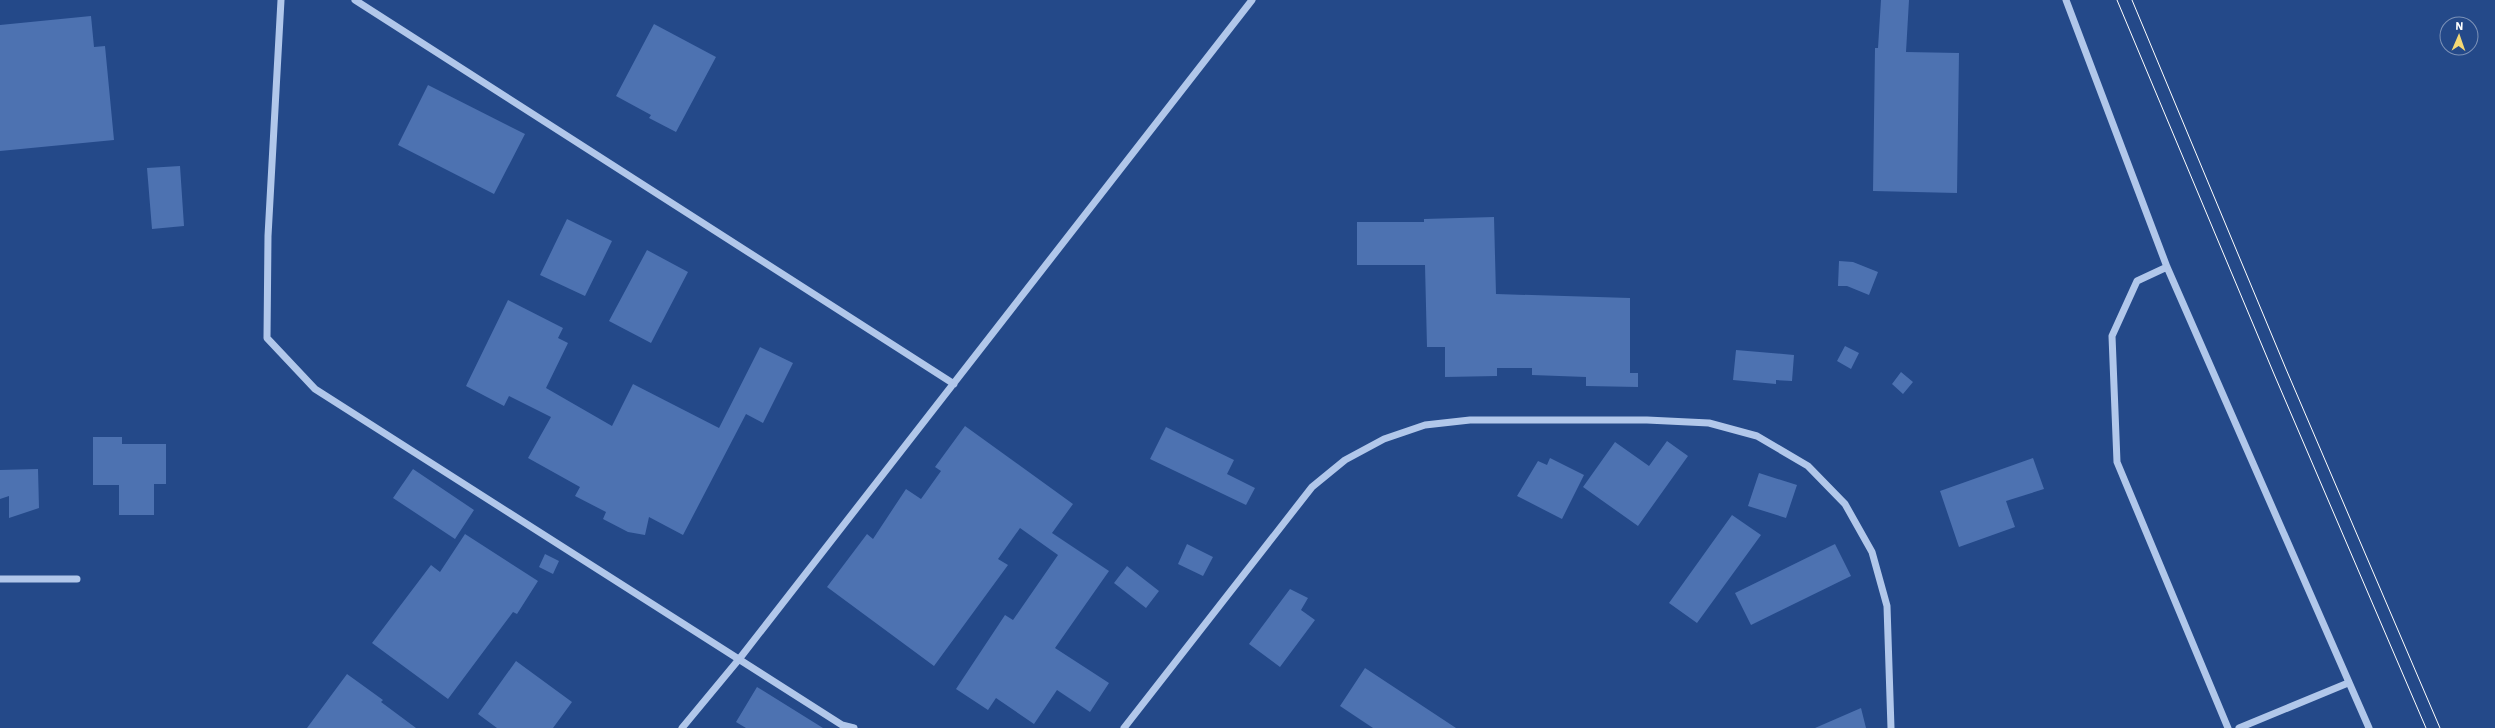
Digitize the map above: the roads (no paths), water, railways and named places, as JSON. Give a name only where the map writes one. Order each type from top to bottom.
[{"type":"street","points":[[281,0],[268,236],[267,338],[316,389],[740,658],[842,725],[854,728]]},
{"type":"street","points":[[355,0],[954,384]]},
{"type":"street","points":[[682,728],[740,658],[1252,0]]},
{"type":"street","points":[[2066,0],[2167,267],[2369,728]]},
{"type":"street","points":[[2167,267],[2138,281],[2112,336],[2117,462],[2228,728]]},
{"type":"street","points":[[1124,728],[1312,487],[1345,460],[1384,439],[1425,425],[1470,420],[1647,420],[1709,423],[1757,436],[1808,466],[1845,504],[1872,552],[1887,606],[1891,728]]},
{"type":"street","points":[[0,579],[77,579]]},
{"type":"street","points":[[2239,728],[2348,683]]},
{"type":"tram line","points":[[2117,0],[2274,374],[2426,728]]},
{"type":"tram line","points":[[2132,0],[2286,369],[2440,728]]}]
